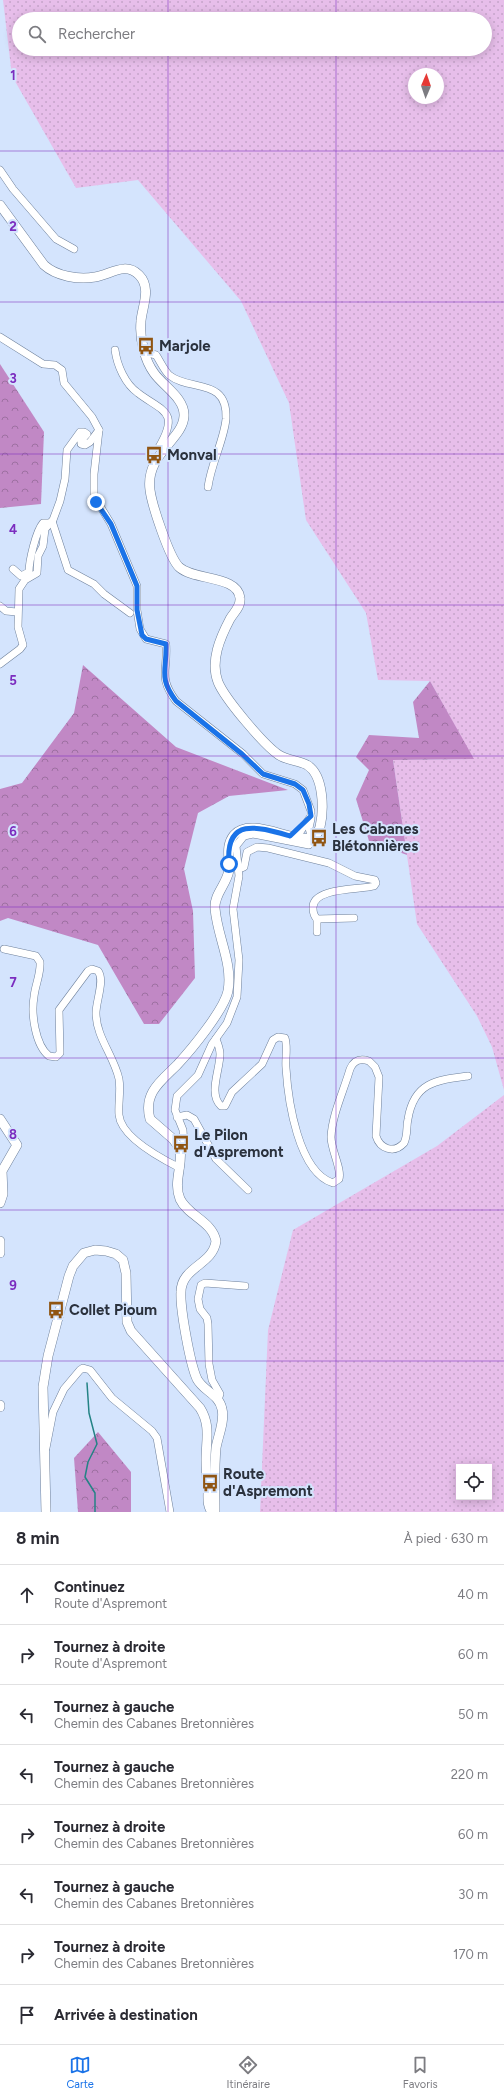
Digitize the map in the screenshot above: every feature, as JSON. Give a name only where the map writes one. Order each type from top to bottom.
[{"type":"street","points":[[0,170],[13,189],[56,239],[74,249]]},
{"type":"street","points":[[0,205],[44,264],[54,272],[93,278],[121,269],[131,270],[140,276],[144,283],[146,294],[140,334],[145,354],[154,373],[180,402],[184,411],[182,425],[161,453],[150,472],[150,489],[154,506],[174,561],[181,569],[232,585],[239,594],[239,606],[225,631],[217,653],[215,666],[219,682],[232,704],[272,749],[284,758],[308,765],[317,775],[321,793],[320,825],[318,832],[312,838],[311,843],[306,846],[260,834],[244,836],[238,842],[235,850],[239,869],[239,882],[234,897],[233,909],[240,960],[237,997],[227,1023],[216,1039],[198,1075],[178,1096],[175,1110],[185,1140],[184,1146],[180,1149]]},
{"type":"street","points":[[0,337],[43,364],[55,365],[62,370],[64,383],[92,417],[99,430],[94,474],[94,499],[111,524],[137,586],[137,610],[142,635],[146,639],[166,644],[164,677],[168,691],[176,701],[242,754],[263,774],[295,784],[303,790],[309,804],[311,816],[309,828],[312,838]]},
{"type":"street","points":[[115,350],[116,358],[132,388],[156,404],[168,418],[169,427],[159,447],[161,453]]},
{"type":"street","points":[[145,354],[152,353],[156,355],[170,376],[210,388],[222,398],[225,410],[225,424],[212,464],[208,487]]},
{"type":"street","points":[[0,664],[23,645],[18,627],[17,612],[19,589],[25,580],[37,573],[38,556],[43,546],[45,529],[51,522],[60,501],[65,479],[66,450],[80,432],[84,432],[86,434],[81,441],[81,444],[85,445],[90,442],[99,430]]},
{"type":"street","points":[[13,569],[20,576],[29,572],[29,561],[40,528],[43,523],[51,522]]},
{"type":"street","points":[[51,522],[68,570],[94,584],[104,594],[130,613]]},
{"type":"street","points":[[0,606],[6,611],[17,612]]},
{"type":"street","points":[[290,836],[311,816]]},
{"type":"street","points":[[300,838],[300,832],[304,824]]},
{"type":"street","points":[[213,1512],[216,1448],[222,1417],[222,1408],[218,1400],[203,1387],[195,1373],[184,1321],[181,1292],[182,1283],[187,1275],[210,1257],[216,1241],[210,1229],[181,1200],[178,1182],[180,1149],[173,1139],[150,1119],[148,1103],[156,1086],[183,1058],[211,1022],[224,1001],[228,991],[228,973],[225,951],[215,908],[218,895],[228,877],[230,842],[238,832],[249,828],[263,829],[300,838],[312,838]]},
{"type":"street","points":[[239,869],[244,866],[247,852],[262,847],[329,863],[355,876],[376,881],[376,884],[371,887],[340,890],[317,898],[313,907],[317,920],[316,932]]},
{"type":"street","points":[[317,920],[354,918]]},
{"type":"street","points":[[4,949],[36,956],[40,962],[34,997],[34,1011],[40,1045],[49,1056],[56,1057],[60,1053],[58,1018],[62,1004],[88,971],[96,970],[98,972],[102,979],[96,1003],[96,1022],[119,1079],[120,1122],[130,1134],[147,1149],[180,1168]]},
{"type":"street","points":[[216,1039],[220,1054],[215,1095],[217,1102],[221,1106],[225,1106],[232,1092],[262,1064],[273,1040],[278,1037],[285,1038],[287,1079],[302,1145],[307,1158],[317,1174],[333,1183],[338,1181],[340,1174],[332,1147],[332,1128],[350,1069],[354,1062],[360,1059],[369,1061],[379,1075],[376,1136],[379,1143],[389,1149],[395,1150],[404,1143],[410,1110],[416,1096],[421,1090],[443,1079],[468,1076]]},
{"type":"street","points":[[177,1117],[187,1115],[194,1119],[216,1158],[248,1190]]},
{"type":"street","points":[[0,1120],[17,1145],[2,1171],[3,1194],[0,1203]]},
{"type":"street","points":[[0,1241],[0,1253]]},
{"type":"street","points":[[46,1512],[43,1387],[48,1356],[73,1266],[84,1253],[99,1250],[116,1254],[123,1260],[126,1269],[127,1322],[130,1331],[200,1408],[205,1416],[208,1430],[206,1472],[209,1507],[213,1512]]},
{"type":"street","points":[[218,1400],[220,1394],[212,1380],[209,1364],[207,1318],[200,1309],[199,1294],[201,1285],[206,1283],[245,1286]]},
{"type":"street","points":[[44,1450],[49,1441],[52,1414],[58,1399],[80,1370],[87,1368],[112,1398],[152,1431],[157,1438],[170,1512]]},
{"type":"shaded area","points":[[3,0],[504,0],[504,1090],[492,1047],[477,1016],[417,924],[393,760],[473,759],[430,681],[378,680],[366,613],[306,520],[289,403],[241,301],[138,180],[76,188],[12,76]]},
{"type":"shaded area","points":[[504,1095],[504,1512],[260,1512],[268,1330],[293,1230],[437,1146]]},
{"type":"green space","points":[[0,364],[44,432],[41,504],[0,508]]},
{"type":"green space","points":[[83,665],[176,747],[288,790],[229,796],[198,813],[184,869],[193,911],[195,978],[159,1024],[144,1024],[98,945],[8,918],[0,921],[0,789],[22,783],[74,713]]},
{"type":"green space","points":[[430,681],[474,759],[393,760],[407,855],[369,841],[356,799],[369,770],[356,757],[369,735],[419,738],[413,702]]},
{"type":"green space","points":[[98,1432],[131,1472],[131,1512],[78,1512],[74,1458]]},
{"type":"waterway","points":[[87,1383],[89,1413],[97,1444],[88,1462],[85,1477],[95,1493],[95,1512]]},
{"type":"place","name":"Marjole","points":[[146,346]]},
{"type":"place","name":"Monval","points":[[154,455]]},
{"type":"place","name":"Les Cabanes Blétonnières","points":[[319,838]]},
{"type":"place","name":"Le Pilon d'Aspremont","points":[[181,1144]]},
{"type":"place","name":"Collet Pioum","points":[[56,1310]]},
{"type":"place","name":"Route d'Aspremont","points":[[210,1483]]},
{"type":"route","points":[[96,502],[111,524],[137,586],[137,610],[142,635],[146,639],[166,644],[164,672],[168,691],[176,701],[242,754],[263,774],[270,778],[295,784],[303,790],[309,804],[311,816],[290,836],[258,828],[246,828],[235,834],[230,842],[228,851],[229,864]]}]
